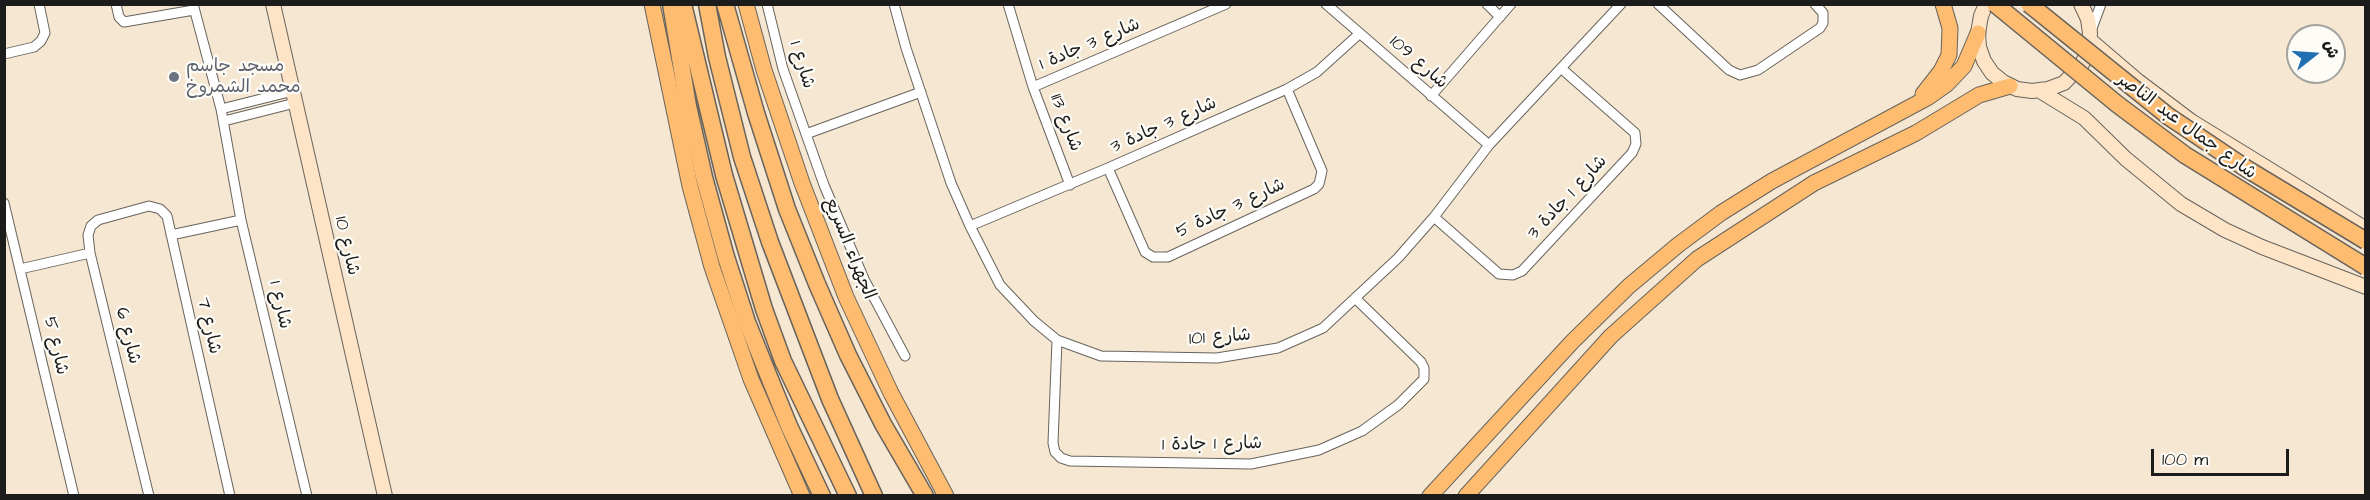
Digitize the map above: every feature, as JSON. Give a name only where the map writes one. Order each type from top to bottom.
[{"type":"highway","points":[[671,4],[702,166],[726,257],[747,322],[771,382],[822,495]]},
{"type":"highway","points":[[683,4],[724,175],[764,309],[783,361],[848,495]]},
{"type":"highway","points":[[707,4],[742,157],[764,223],[830,399],[874,495]]},
{"type":"highway","points":[[725,4],[773,166],[817,284],[848,355],[883,424],[925,495]]},
{"type":"highway","name":"شارع جمال عبد الناصر","points":[[2029,4],[2168,116],[2247,169],[2366,241]]},
{"type":"highway","name":"شارع جمال عبد الناصر","points":[[1985,6],[2186,155],[2366,267]]},
{"type":"main road","name":"شارع 10","points":[[273,4],[385,495]]},
{"type":"main road","points":[[652,4],[690,186],[712,267],[748,369],[802,495]]},
{"type":"main road","name":"الجهراء السريع","points":[[746,4],[802,183],[846,297],[891,393],[946,495]]},
{"type":"main road","points":[[1905,109],[1930,87],[1946,63],[1951,37],[1943,4]]},
{"type":"main road","points":[[1978,33],[1979,47],[1992,73],[2010,86],[2040,91],[2064,83],[2077,71],[2086,57],[2090,36],[2088,19],[2081,4]]},
{"type":"main road","points":[[1430,495],[1572,342],[1629,285],[1678,245],[1721,213],[1772,181],[1927,98],[1947,84],[1964,66],[1978,33],[1985,6]]},
{"type":"main road","points":[[2090,36],[2138,81],[2191,121],[2366,229]]},
{"type":"main road","points":[[1466,495],[1611,336],[1697,259],[1814,183],[1916,133],[1979,95],[2010,86]]},
{"type":"main road","points":[[2040,91],[2084,117],[2126,159],[2181,204],[2225,230],[2262,247],[2366,287]]},
{"type":"street","points":[[4,54],[34,47],[41,41],[45,33],[39,4]]},
{"type":"street","points":[[116,4],[119,17],[124,22],[193,7]]},
{"type":"street","name":"شارع 1","points":[[767,4],[783,69],[824,185],[864,279],[905,356]]},
{"type":"street","name":"شارع 101","points":[[894,4],[951,183],[1000,285],[1034,321],[1057,340],[1101,356],[1228,358],[1278,348],[1323,328],[1398,258],[1434,217],[1489,145],[1621,4]]},
{"type":"street","name":"شارع 113","points":[[1008,4],[1033,87],[1070,185]]},
{"type":"street","name":"شارع 3 جادة 1","points":[[1033,87],[1226,4]]},
{"type":"street","name":"شارع 109","points":[[1326,4],[1489,145]]},
{"type":"street","points":[[1487,4],[1500,17]]},
{"type":"street","points":[[1431,96],[1511,4]]},
{"type":"street","points":[[1658,4],[1729,70],[1740,75],[1758,70],[1820,28],[1823,23],[1823,13],[1815,4]]},
{"type":"street","points":[[2090,36],[2101,4]]},
{"type":"street","name":"شارع 1","points":[[193,7],[224,121],[242,220],[307,495]]},
{"type":"street","name":"شارع 3 جادة 3","points":[[970,226],[1070,185],[1287,89],[1317,72],[1359,34]]},
{"type":"street","name":"شارع 1 جادة 3","points":[[1434,217],[1499,274],[1508,276],[1518,274],[1632,153],[1636,144],[1635,133],[1562,69]]},
{"type":"street","name":"شارع 3 جادة 5","points":[[1108,168],[1145,252],[1153,257],[1168,257],[1314,189],[1320,184],[1322,171],[1287,89]]},
{"type":"street","points":[[806,134],[921,92]]},
{"type":"street","points":[[221,109],[294,97]]},
{"type":"street","points":[[224,121],[294,97]]},
{"type":"street","name":"شارع 5","points":[[4,203],[74,495]]},
{"type":"street","name":"شارع 7","points":[[90,253],[88,235],[91,226],[98,220],[149,206],[160,209],[167,216],[230,495]]},
{"type":"street","points":[[171,235],[242,220]]},
{"type":"street","points":[[20,269],[90,253]]},
{"type":"street","name":"شارع 6","points":[[90,253],[149,495]]},
{"type":"street","name":"شارع 1 جادة 1","points":[[1057,340],[1053,443],[1054,452],[1061,459],[1251,464],[1319,450],[1362,431],[1398,405],[1424,380],[1424,368],[1421,362],[1355,298]]},
{"type":"place","name":"مسجد جاسم محمد الشمروخ","points":[[174,77]]}]
